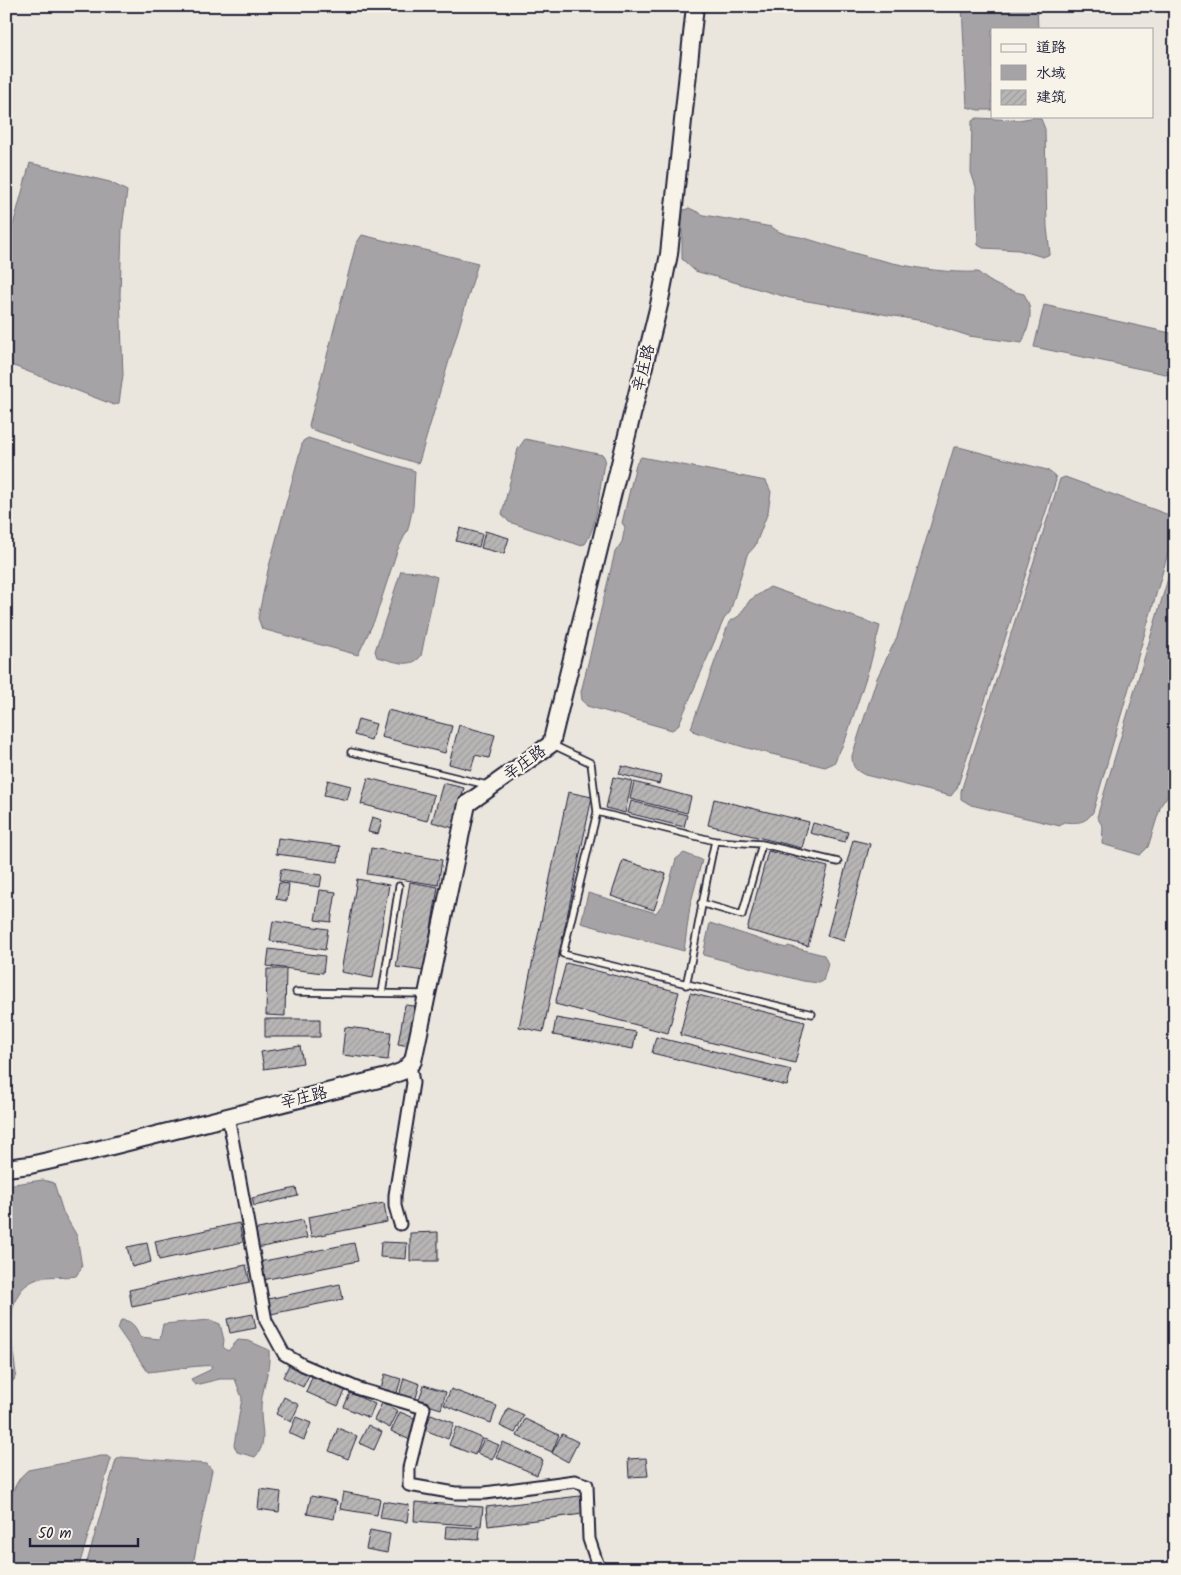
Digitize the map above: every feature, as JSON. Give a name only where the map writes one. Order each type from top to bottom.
[{"type":"street","name":"辛庄路","points":[[6,1168],[30,1165],[387,1077],[403,1071],[413,1061],[467,804],[551,744],[659,305],[669,254],[695,6]]},
{"type":"street","points":[[400,1224],[395,1206],[395,1195],[413,1083],[410,1064]]},
{"type":"street","points":[[228,1116],[266,1321],[284,1354],[303,1365],[359,1389],[424,1408],[409,1468],[409,1485],[455,1493],[485,1493],[575,1481],[587,1485],[589,1539],[599,1569]]},
{"type":"lane","points":[[551,744],[591,763],[597,812],[563,954],[812,1014]]},
{"type":"lane","points":[[351,752],[492,787]]},
{"type":"lane","points":[[597,812],[715,841],[762,844],[838,862]]},
{"type":"lane","points":[[686,985],[715,841]]},
{"type":"lane","points":[[701,903],[742,915],[762,844]]},
{"type":"lane","points":[[382,993],[399,886]]},
{"type":"lane","points":[[296,992],[427,994]]},
{"type":"water","points":[[962,6],[1037,6],[1038,28],[991,28],[991,110],[978,110],[967,107]]},
{"type":"water","points":[[977,118],[1018,120],[1038,118],[1041,119],[1045,129],[1047,227],[1050,254],[1043,257],[1019,250],[983,248],[978,245],[976,187],[971,172],[972,121]]},
{"type":"water","points":[[30,163],[110,182],[127,191],[122,229],[120,295],[123,375],[119,403],[114,405],[6,363],[6,251]]},
{"type":"water","points":[[689,208],[704,215],[772,227],[784,234],[892,263],[935,270],[978,272],[1000,286],[1024,294],[1029,307],[1030,318],[1022,343],[969,336],[923,321],[790,298],[695,271],[682,259],[682,211]]},
{"type":"water","points":[[362,235],[478,263],[419,462],[416,463],[310,429],[309,425],[356,244]]},
{"type":"water","points":[[1044,305],[1175,334],[1175,376],[1034,347]]},
{"type":"water","points":[[308,438],[415,471],[413,507],[408,529],[397,551],[375,619],[358,655],[262,629],[258,618],[268,570],[301,448],[303,441]]},
{"type":"water","points":[[525,439],[603,455],[605,459],[596,515],[590,536],[585,544],[579,545],[509,522],[502,514],[518,449]]},
{"type":"water","points":[[954,447],[1047,470],[1055,476],[1056,480],[957,788],[951,796],[865,775],[855,768],[852,756],[877,678],[897,637]]},
{"type":"water","points":[[641,457],[766,481],[771,492],[768,512],[755,546],[747,555],[730,612],[724,619],[678,726],[672,730],[587,706],[582,700],[581,692],[615,552],[622,542],[625,527],[622,523],[636,464]]},
{"type":"water","points":[[1065,477],[1169,515],[1175,519],[1175,529],[1093,812],[1084,821],[1063,822],[1060,826],[971,805],[961,799],[961,791],[1060,479]]},
{"type":"water","points":[[1175,555],[1175,785],[1161,805],[1148,847],[1140,855],[1102,844],[1103,827],[1097,817]]},
{"type":"water","points":[[401,571],[421,572],[437,577],[421,656],[417,660],[406,663],[377,657],[375,651]]},
{"type":"water","points":[[770,587],[880,626],[870,665],[846,738],[834,763],[825,767],[747,748],[695,732],[691,728],[729,622],[739,616],[750,600]]},
{"type":"water","points":[[684,853],[702,860],[690,906],[684,951],[581,923],[588,893],[656,913],[664,902],[676,859]]},
{"type":"water","points":[[710,923],[786,948],[788,946],[824,955],[828,964],[823,981],[819,983],[803,981],[703,955]]},
{"type":"water","points":[[43,1180],[54,1183],[63,1212],[77,1236],[82,1267],[76,1276],[41,1278],[28,1284],[19,1293],[14,1304],[11,1332],[16,1374],[14,1380],[6,1386],[6,1185]]},
{"type":"water","points":[[121,1320],[128,1321],[133,1325],[140,1337],[160,1339],[163,1324],[210,1320],[220,1324],[224,1340],[223,1347],[228,1351],[238,1340],[249,1341],[269,1350],[261,1404],[263,1441],[255,1457],[237,1452],[234,1445],[242,1398],[235,1379],[220,1379],[195,1385],[191,1379],[210,1370],[212,1366],[148,1372],[118,1329]]},
{"type":"water","points":[[107,1456],[111,1459],[78,1569],[6,1569],[7,1516],[14,1490],[20,1479],[28,1470]]},
{"type":"water","points":[[121,1457],[207,1464],[212,1470],[192,1569],[85,1569],[116,1460]]},
{"type":"building","points":[[460,528],[482,534],[479,547],[456,541]]},
{"type":"building","points":[[485,531],[509,538],[504,554],[481,548]]},
{"type":"building","points":[[388,710],[452,726],[445,753],[381,737]]},
{"type":"building","points":[[358,719],[376,724],[371,740],[354,735]]},
{"type":"building","points":[[459,725],[495,735],[489,758],[475,755],[471,770],[449,764]]},
{"type":"building","points":[[622,766],[661,776],[659,784],[619,774]]},
{"type":"building","points":[[613,777],[632,781],[625,813],[606,808]]},
{"type":"building","points":[[368,778],[434,795],[427,821],[361,804]]},
{"type":"building","points":[[328,780],[351,786],[347,800],[324,795]]},
{"type":"building","points":[[634,782],[691,797],[687,813],[630,799]]},
{"type":"building","points":[[443,783],[464,788],[453,828],[432,822]]},
{"type":"building","points":[[568,792],[592,797],[543,1032],[519,1027]]},
{"type":"building","points":[[714,799],[809,822],[802,848],[708,825]]},
{"type":"building","points":[[631,801],[687,815],[684,827],[628,813]]},
{"type":"building","points":[[372,817],[382,820],[378,834],[368,832]]},
{"type":"building","points":[[813,823],[848,832],[845,842],[810,833]]},
{"type":"building","points":[[278,838],[340,846],[338,862],[276,854]]},
{"type":"building","points":[[853,840],[870,844],[844,941],[827,936]]},
{"type":"building","points":[[371,848],[442,860],[438,885],[367,874]]},
{"type":"building","points":[[768,851],[828,867],[808,946],[747,930]]},
{"type":"building","points":[[623,860],[666,874],[654,910],[611,896]]},
{"type":"building","points":[[281,869],[322,875],[320,887],[279,881]]},
{"type":"building","points":[[357,879],[389,885],[373,978],[341,972]]},
{"type":"building","points":[[410,882],[438,887],[424,971],[396,967]]},
{"type":"building","points":[[279,883],[289,884],[287,901],[276,899]]},
{"type":"building","points":[[320,890],[336,892],[331,922],[315,920]]},
{"type":"building","points":[[273,921],[328,929],[325,950],[270,941]]},
{"type":"building","points":[[269,949],[325,956],[323,973],[267,966]]},
{"type":"building","points":[[566,963],[679,992],[668,1033],[555,1004]]},
{"type":"building","points":[[267,969],[286,969],[285,1016],[266,1015]]},
{"type":"building","points":[[690,993],[805,1022],[795,1063],[680,1035]]},
{"type":"building","points":[[405,1005],[415,1006],[409,1046],[398,1044]]},
{"type":"building","points":[[556,1018],[636,1032],[633,1049],[553,1035]]},
{"type":"building","points":[[265,1019],[320,1019],[320,1037],[265,1037]]},
{"type":"building","points":[[345,1027],[391,1032],[388,1060],[342,1055]]},
{"type":"building","points":[[656,1037],[791,1070],[787,1086],[652,1053]]},
{"type":"building","points":[[300,1046],[303,1063],[264,1069],[261,1052]]},
{"type":"building","points":[[296,1188],[298,1196],[254,1206],[252,1198]]},
{"type":"building","points":[[384,1203],[387,1222],[311,1237],[308,1217]]},
{"type":"building","points":[[303,1220],[307,1238],[257,1248],[253,1230]]},
{"type":"building","points":[[239,1223],[243,1242],[159,1260],[155,1241]]},
{"type":"building","points":[[438,1232],[438,1261],[410,1261],[410,1233]]},
{"type":"building","points":[[381,1242],[407,1243],[406,1259],[380,1257]]},
{"type":"building","points":[[147,1243],[151,1262],[132,1267],[127,1247]]},
{"type":"building","points":[[354,1243],[358,1261],[263,1280],[259,1262]]},
{"type":"building","points":[[246,1265],[250,1282],[132,1307],[129,1290]]},
{"type":"building","points":[[340,1284],[343,1299],[271,1314],[268,1299]]},
{"type":"building","points":[[253,1314],[256,1328],[230,1333],[227,1319]]},
{"type":"building","points":[[290,1363],[310,1373],[303,1387],[283,1377]]},
{"type":"building","points":[[385,1374],[401,1379],[396,1396],[380,1392]]},
{"type":"building","points":[[313,1375],[346,1389],[338,1406],[306,1392]]},
{"type":"building","points":[[404,1378],[420,1384],[415,1401],[399,1396]]},
{"type":"building","points":[[424,1385],[446,1392],[441,1409],[418,1402]]},
{"type":"building","points":[[451,1389],[497,1406],[491,1423],[444,1405]]},
{"type":"building","points":[[350,1393],[375,1404],[369,1418],[344,1407]]},
{"type":"building","points":[[284,1397],[299,1405],[291,1422],[276,1414]]},
{"type":"building","points":[[382,1403],[398,1411],[390,1428],[374,1420]]},
{"type":"building","points":[[508,1408],[524,1415],[515,1433],[500,1426]]},
{"type":"building","points":[[400,1412],[419,1420],[410,1440],[391,1431]]},
{"type":"building","points":[[431,1414],[454,1423],[448,1439],[425,1430]]},
{"type":"building","points":[[296,1417],[311,1423],[304,1440],[289,1433]]},
{"type":"building","points":[[525,1419],[559,1435],[552,1452],[517,1436]]},
{"type":"building","points":[[368,1425],[382,1432],[374,1450],[359,1443]]},
{"type":"building","points":[[456,1427],[482,1438],[475,1455],[449,1445]]},
{"type":"building","points":[[338,1428],[357,1436],[348,1459],[329,1451]]},
{"type":"building","points":[[562,1434],[578,1442],[568,1462],[552,1453]]},
{"type":"building","points":[[484,1439],[499,1445],[492,1460],[477,1453]]},
{"type":"building","points":[[503,1442],[543,1460],[537,1475],[496,1457]]},
{"type":"building","points":[[646,1458],[648,1476],[629,1477],[628,1459]]},
{"type":"building","points":[[260,1489],[281,1492],[279,1512],[258,1509]]},
{"type":"building","points":[[343,1492],[380,1499],[377,1515],[340,1509]]},
{"type":"building","points":[[311,1496],[337,1501],[334,1519],[307,1514]]},
{"type":"building","points":[[580,1496],[583,1514],[488,1526],[486,1507]]},
{"type":"building","points":[[383,1501],[409,1505],[407,1522],[380,1518]]},
{"type":"building","points":[[415,1502],[483,1507],[481,1526],[414,1521]]},
{"type":"building","points":[[446,1526],[480,1528],[479,1540],[445,1538]]},
{"type":"building","points":[[370,1530],[390,1534],[387,1553],[366,1549]]}]
